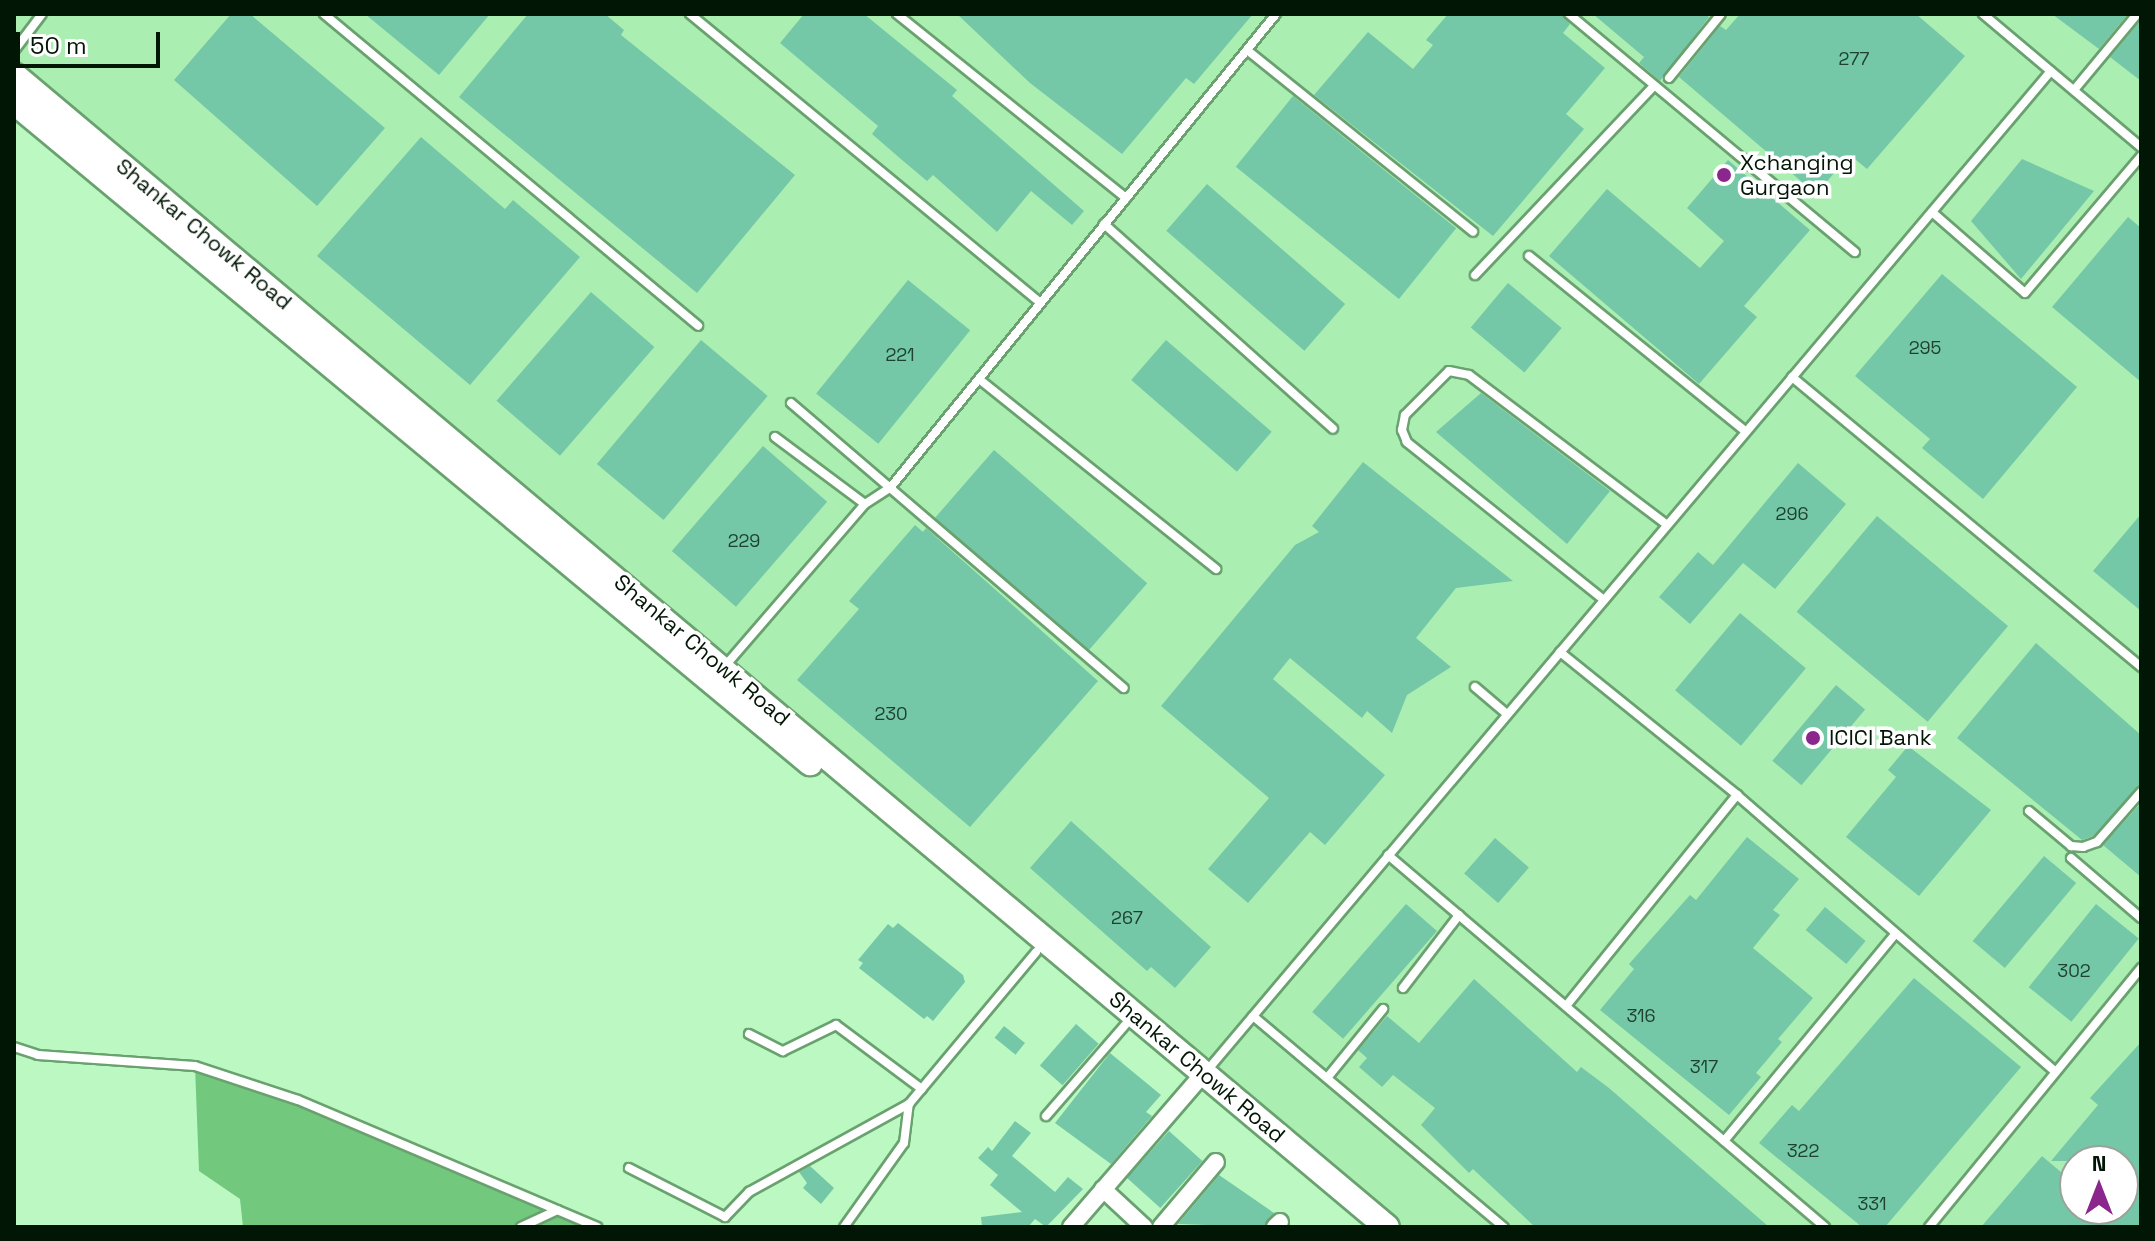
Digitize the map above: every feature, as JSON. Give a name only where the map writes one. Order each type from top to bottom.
[{"type":"main road","name":"Shankar Chowk Road","points":[[14,75],[724,668],[1200,1078],[1363,1227]]},
{"type":"main road","name":"Shankar Chowk Road","points":[[14,102],[1125,1025],[1200,1078],[1387,1227]]},
{"type":"street","points":[[1071,1227],[1200,1078]]},
{"type":"street","points":[[1161,1227],[1216,1162]]},
{"type":"street","points":[[1103,1189],[1144,1227]]},
{"type":"lane","points":[[14,51],[42,14]]},
{"type":"lane","points":[[324,14],[698,326]]},
{"type":"lane","points":[[690,14],[1040,303]]},
{"type":"lane","points":[[897,14],[1126,198]]},
{"type":"lane","points":[[724,668],[865,504],[890,488],[1276,14]]},
{"type":"lane","points":[[1569,14],[1855,252]]},
{"type":"lane","points":[[1669,78],[1721,14]]},
{"type":"lane","points":[[1983,14],[2141,147]]},
{"type":"lane","points":[[2074,90],[2137,14]]},
{"type":"lane","points":[[1247,50],[1473,232]]},
{"type":"lane","points":[[1200,1078],[2051,71]]},
{"type":"lane","points":[[1475,275],[1653,87]]},
{"type":"lane","points":[[1932,212],[2025,293],[2141,156]]},
{"type":"lane","points":[[1104,224],[1333,429]]},
{"type":"lane","points":[[1529,256],[1746,432]]},
{"type":"lane","points":[[1604,600],[1407,442],[1402,430],[1405,415],[1449,371],[1469,375],[1667,525]]},
{"type":"lane","points":[[1792,377],[2141,667]]},
{"type":"lane","points":[[979,379],[1216,569]]},
{"type":"lane","points":[[791,403],[1123,688]]},
{"type":"lane","points":[[775,437],[865,504]]},
{"type":"lane","points":[[1560,652],[1737,795],[2056,1072]]},
{"type":"lane","points":[[1475,687],[1507,714]]},
{"type":"lane","points":[[2029,811],[2071,846],[2083,847],[2097,842],[2141,792]]},
{"type":"lane","points":[[1566,1006],[1737,795]]},
{"type":"lane","points":[[1388,855],[1825,1227]]},
{"type":"lane","points":[[2071,858],[2141,918]]},
{"type":"lane","points":[[1403,988],[1459,915]]},
{"type":"lane","points":[[1724,1141],[1895,934]]},
{"type":"lane","points":[[629,1168],[725,1217],[749,1192],[909,1104],[1036,952]]},
{"type":"lane","points":[[1929,1227],[2141,968]]},
{"type":"lane","points":[[1327,1078],[1383,1009]]},
{"type":"lane","points":[[1253,1016],[1504,1227]]},
{"type":"lane","points":[[749,1034],[783,1051],[836,1025],[922,1089]]},
{"type":"lane","points":[[1046,1116],[1125,1025]]},
{"type":"lane","points":[[14,1047],[38,1055],[195,1066],[298,1100],[597,1227]]},
{"type":"lane","points":[[844,1227],[904,1143],[909,1104]]},
{"type":"lane","points":[[521,1227],[557,1210]]},
{"type":"shaded area","points":[[14,14],[2141,14],[2141,1227],[1399,1227],[14,74]]},
{"type":"shaded area","points":[[195,1066],[298,1100],[597,1227],[243,1227],[240,1199],[199,1171]]},
{"type":"building","points":[[231,14],[250,14],[385,128],[317,206],[174,80]]},
{"type":"building","points":[[365,14],[490,14],[439,75]]},
{"type":"building","points":[[528,14],[605,14],[624,30],[621,35],[795,175],[697,293],[459,97]]},
{"type":"building","points":[[804,14],[864,14],[957,90],[952,96],[1084,211],[1072,225],[1031,191],[997,232],[933,175],[927,181],[872,134],[878,126],[780,43]]},
{"type":"building","points":[[957,14],[1253,14],[1194,84],[1186,78],[1122,154],[1030,83]]},
{"type":"building","points":[[1448,14],[1562,14],[1570,24],[1563,33],[1605,68],[1566,114],[1584,129],[1493,236],[1314,95],[1368,32],[1413,69],[1433,45],[1426,40]]},
{"type":"building","points":[[1593,14],[1706,14],[1709,17],[1660,81],[1639,63],[1644,57]]},
{"type":"building","points":[[1740,14],[1916,14],[1965,56],[1867,169],[1850,155],[1816,194],[1679,77],[1720,26],[1726,30]]},
{"type":"building","points":[[2052,14],[2128,14],[2099,49]]},
{"type":"building","points":[[2141,20],[2141,81],[2110,57]]},
{"type":"building","points":[[1293,96],[1456,228],[1399,299],[1236,167]]},
{"type":"building","points":[[421,137],[505,209],[513,200],[580,257],[470,385],[317,256]]},
{"type":"building","points":[[2022,159],[2094,191],[2021,279],[1971,221]]},
{"type":"building","points":[[1728,160],[1810,230],[1744,306],[1757,317],[1699,384],[1549,256],[1607,189],[1700,268],[1724,241],[1687,208]]},
{"type":"building","points":[[1207,184],[1345,304],[1304,351],[1166,231]]},
{"type":"building","points":[[2128,217],[2141,228],[2141,382],[2052,307]]},
{"type":"building","points":[[1942,274],[2077,387],[1983,499],[1922,448],[1930,439],[1855,376]]},
{"type":"building","points":[[908,280],[970,330],[878,444],[816,393]]},
{"type":"building","points":[[1508,283],[1562,328],[1524,372],[1471,327]]},
{"type":"building","points":[[591,292],[654,347],[560,456],[497,401]]},
{"type":"building","points":[[701,340],[768,396],[664,520],[597,464]]},
{"type":"building","points":[[1166,340],[1272,432],[1237,472],[1131,380]]},
{"type":"building","points":[[1481,393],[1610,491],[1567,544],[1436,432]]},
{"type":"building","points":[[763,446],[827,502],[736,607],[672,551]]},
{"type":"building","points":[[994,450],[1147,583],[1088,651],[935,518]]},
{"type":"building","points":[[1363,462],[1513,581],[1456,588],[1416,638],[1451,667],[1407,695],[1392,733],[1367,711],[1362,718],[1290,658],[1273,679],[1385,775],[1325,845],[1310,832],[1248,903],[1208,869],[1269,798],[1161,706],[1295,545],[1319,532],[1312,526]]},
{"type":"building","points":[[1798,463],[1846,504],[1775,589],[1743,563],[1690,624],[1659,597],[1698,552],[1713,565]]},
{"type":"building","points":[[2141,514],[2141,611],[2093,571]]},
{"type":"building","points":[[1877,516],[2008,626],[1928,722],[1797,612]]},
{"type":"building","points":[[915,525],[923,532],[926,528],[1098,681],[970,827],[797,680],[859,609],[849,601]]},
{"type":"building","points":[[1740,613],[1806,668],[1741,746],[1675,690]]},
{"type":"building","points":[[2036,643],[2141,735],[2141,785],[2093,836],[2082,840],[1957,738]]},
{"type":"building","points":[[1836,685],[1865,709],[1801,785],[1772,761]]},
{"type":"building","points":[[1908,746],[1991,810],[1919,896],[1846,837],[1896,777],[1888,770]]},
{"type":"building","points":[[2141,803],[2141,877],[2103,845]]},
{"type":"building","points":[[1071,821],[1211,947],[1175,988],[1151,967],[1147,971],[1030,868]]},
{"type":"building","points":[[1747,837],[1799,879],[1773,910],[1780,915],[1753,948],[1813,998],[1778,1039],[1782,1042],[1756,1073],[1761,1077],[1729,1115],[1600,1010],[1634,969],[1629,964],[1690,895],[1696,900]]},
{"type":"building","points":[[1495,838],[1529,868],[1498,903],[1464,873]]},
{"type":"building","points":[[2044,856],[2076,883],[2005,968],[1973,941]]},
{"type":"building","points":[[1406,904],[1437,931],[1343,1039],[1312,1012]]},
{"type":"building","points":[[2096,904],[2139,939],[2071,1022],[2029,987]]},
{"type":"building","points":[[1825,907],[1866,941],[1846,964],[1806,930]]},
{"type":"building","points":[[898,923],[963,975],[965,982],[933,1021],[927,1016],[924,1019],[859,968],[863,963],[858,960],[888,924],[893,928]]},
{"type":"building","points":[[1914,978],[2021,1067],[1885,1227],[1862,1227],[1759,1143],[1792,1105],[1799,1111]]},
{"type":"building","points":[[1474,979],[1577,1072],[1581,1067],[1609,1088],[1769,1227],[1535,1227],[1473,1169],[1469,1173],[1421,1125],[1435,1108],[1393,1075],[1382,1087],[1359,1067],[1367,1058],[1358,1050],[1387,1016],[1419,1043]]},
{"type":"building","points":[[1076,1024],[1099,1044],[1063,1085],[1040,1066]]},
{"type":"building","points":[[1004,1026],[1025,1043],[1016,1055],[995,1038]]},
{"type":"building","points":[[2141,1042],[2141,1227],[1981,1227],[2042,1156],[2059,1170],[2059,1225],[2139,1225],[2139,1145],[2064,1145],[2098,1105],[2090,1098]]},
{"type":"building","points":[[1110,1053],[1161,1095],[1146,1112],[1152,1116],[1111,1164],[1055,1123]]},
{"type":"building","points":[[1015,1121],[1031,1133],[1012,1156],[1055,1192],[1068,1177],[1083,1189],[1046,1227],[1035,1219],[1028,1227],[982,1227],[981,1217],[1022,1212],[990,1185],[998,1175],[978,1158],[988,1147],[992,1151]]},
{"type":"building","points":[[1169,1131],[1202,1161],[1160,1208],[1127,1178]]},
{"type":"building","points":[[810,1166],[834,1188],[821,1204],[803,1188],[807,1183],[799,1172]]},
{"type":"building","points":[[1219,1175],[1274,1213],[1264,1227],[1178,1224]]},
{"type":"place","name":"Xchanging Gurgaon","points":[[1724,175]]},
{"type":"place","name":"ICICI Bank","points":[[1813,738]]}]
